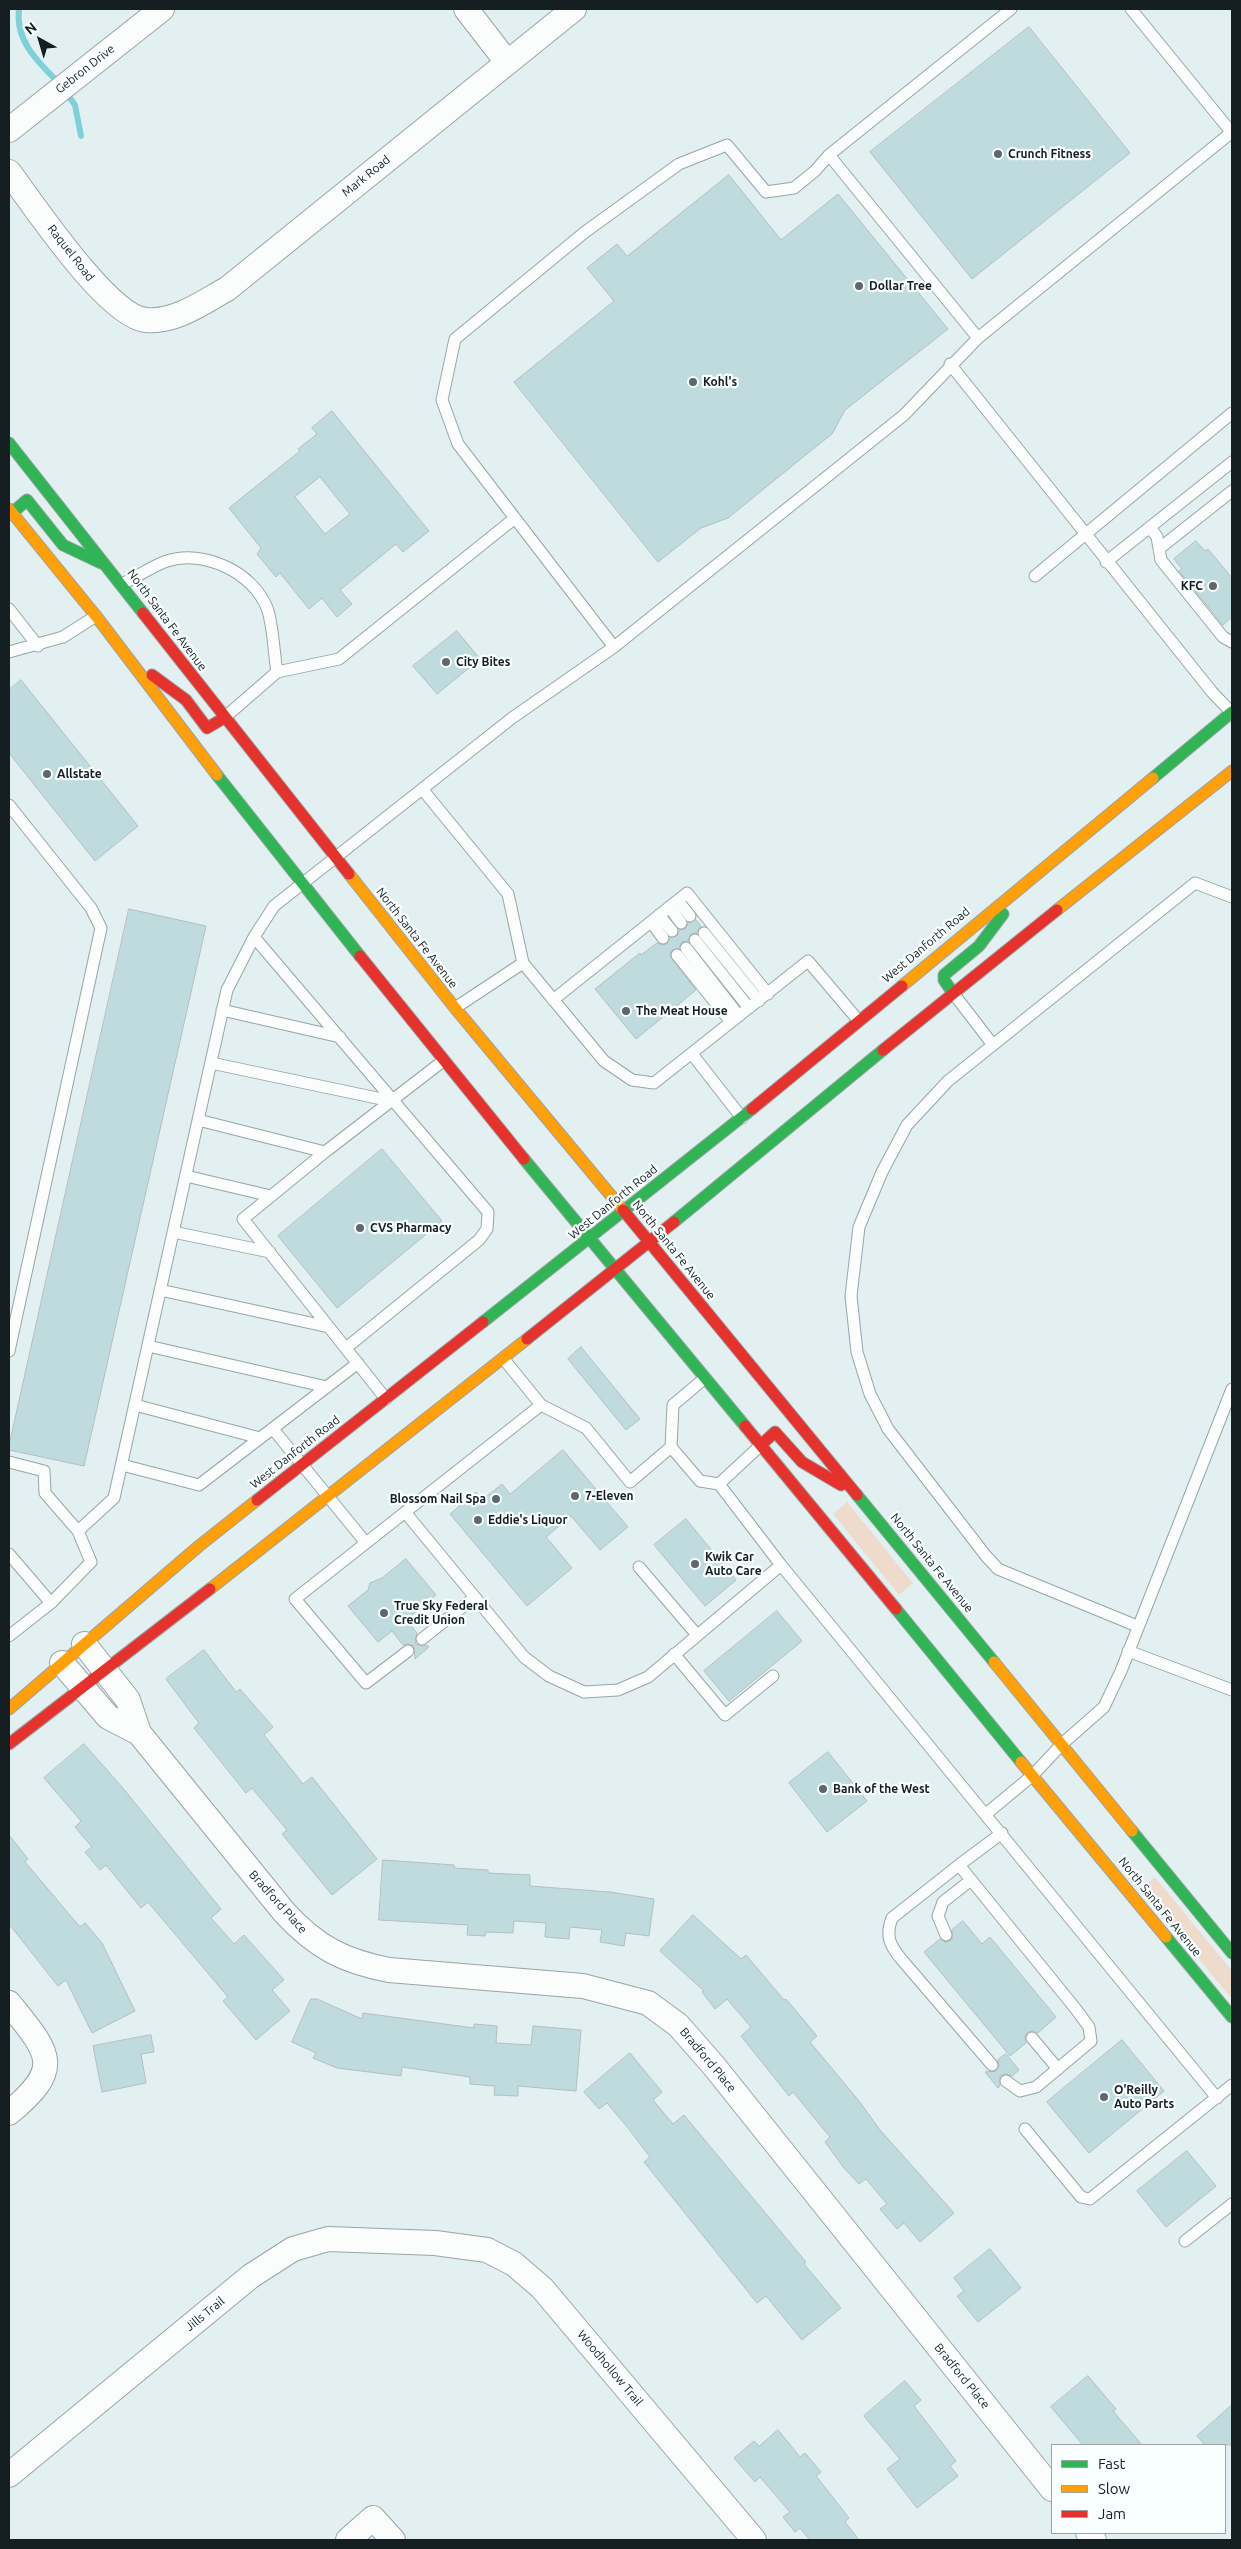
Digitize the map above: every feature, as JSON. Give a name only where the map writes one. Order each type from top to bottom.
[{"type":"main road","name":"North Santa Fe Avenue","points":[[9,443],[109,567],[224,718],[455,1008],[624,1210],[1232,1953]]},
{"type":"main road","points":[[10,512],[28,500],[62,545],[109,567]]},
{"type":"main road","name":"North Santa Fe Avenue","points":[[10,512],[96,616],[303,885],[443,1061],[1232,2017]]},
{"type":"main road","points":[[124,652],[186,700],[207,728],[224,718]]},
{"type":"main road","name":"West Danforth Road","points":[[9,1710],[198,1546],[742,1118],[1033,875],[1232,713]]},
{"type":"main road","points":[[9,1744],[106,1671],[650,1242],[953,993],[1232,771]]},
{"type":"main road","points":[[953,993],[944,980],[944,975],[979,946],[1033,875]]},
{"type":"main road","points":[[761,1445],[775,1432],[802,1462],[856,1493]]},
{"type":"street","name":"Gebron Drive","points":[[9,130],[162,9]]},
{"type":"street","points":[[466,9],[508,62]]},
{"type":"street","name":"Mark Road","points":[[146,320],[178,316],[227,288],[574,9]]},
{"type":"street","name":"Raquel Road","points":[[9,172],[94,283],[120,308],[146,320]]},
{"type":"street","name":"Bradford Place","points":[[84,1644],[128,1700],[139,1733],[284,1912],[298,1927],[327,1950],[364,1965],[390,1970],[583,1986],[648,2003],[678,2025],[714,2066],[1051,2488]]},
{"type":"street","name":"Bradford Place","points":[[62,1663],[108,1717],[139,1733]]},
{"type":"street","points":[[9,2003],[39,2042],[45,2062],[44,2072],[37,2087],[9,2113]]},
{"type":"street","name":"Jills Trail","points":[[9,2475],[251,2276],[293,2249],[328,2239],[435,2243]]},
{"type":"street","name":"Woodhollow Trail","points":[[435,2243],[487,2250],[514,2264],[542,2288],[754,2540]]},
{"type":"street","points":[[348,2540],[374,2518],[392,2540]]},
{"type":"lane","points":[[614,647],[458,444],[442,400],[455,340],[585,232],[679,164],[727,145],[766,192],[794,188],[815,171],[829,155],[1011,9]]},
{"type":"lane","points":[[78,1531],[114,1498],[227,990],[254,937],[274,906],[336,859],[512,718],[614,647],[904,415],[950,364],[978,338],[1232,133],[1131,9]]},
{"type":"lane","points":[[829,155],[978,338]]},
{"type":"lane","points":[[950,364],[1106,562],[1212,692],[1232,713]]},
{"type":"lane","points":[[1035,576],[1232,413]]},
{"type":"lane","points":[[1106,562],[1232,462]]},
{"type":"lane","points":[[1160,548],[1232,491]]},
{"type":"lane","points":[[224,718],[277,672],[340,658],[515,518]]},
{"type":"lane","points":[[1150,527],[1157,537],[1161,560],[1223,638],[1232,642]]},
{"type":"lane","points":[[122,584],[168,560],[198,559],[233,568],[250,582],[267,608],[277,672]]},
{"type":"lane","points":[[9,609],[38,646]]},
{"type":"lane","points":[[9,652],[63,638],[96,616]]},
{"type":"lane","points":[[423,790],[508,894],[523,963],[604,1061],[632,1080],[654,1083],[808,961],[858,1020]]},
{"type":"lane","points":[[9,805],[91,908],[101,928],[9,1351]]},
{"type":"lane","points":[[1137,1626],[998,1569],[888,1429],[870,1394],[858,1352],[851,1296],[858,1227],[882,1172],[907,1125],[948,1081],[1195,883],[1232,897]]},
{"type":"lane","points":[[554,1000],[687,893],[764,997]]},
{"type":"lane","points":[[664,911],[686,920]]},
{"type":"lane","points":[[664,911],[667,934]]},
{"type":"lane","points":[[254,937],[488,1212],[487,1229],[479,1240],[346,1348]]},
{"type":"lane","points":[[690,944],[764,997]]},
{"type":"lane","points":[[690,944],[749,1008]]},
{"type":"lane","points":[[690,944],[735,1020]]},
{"type":"lane","points":[[455,1008],[523,963]]},
{"type":"lane","points":[[953,993],[992,1045]]},
{"type":"lane","points":[[222,1010],[340,1038]]},
{"type":"lane","points":[[692,1054],[742,1118]]},
{"type":"lane","points":[[386,1399],[243,1219],[325,1152],[443,1061]]},
{"type":"lane","points":[[211,1063],[392,1101]]},
{"type":"lane","points":[[198,1120],[325,1152]]},
{"type":"lane","points":[[186,1176],[271,1196]]},
{"type":"lane","points":[[173,1232],[270,1252]]},
{"type":"lane","points":[[160,1290],[329,1327]]},
{"type":"lane","points":[[148,1346],[327,1387]]},
{"type":"lane","points":[[503,1358],[541,1405],[586,1428],[630,1482],[670,1447],[673,1405],[705,1378]]},
{"type":"lane","points":[[122,1465],[199,1485],[358,1364]]},
{"type":"lane","points":[[986,1814],[1033,1775],[1062,1744],[1104,1707],[1232,1388]]},
{"type":"lane","points":[[135,1405],[260,1438]]},
{"type":"lane","points":[[408,1651],[366,1683],[295,1599],[541,1405]]},
{"type":"lane","points":[[273,1429],[366,1543]]},
{"type":"lane","points":[[719,1484],[761,1445]]},
{"type":"lane","points":[[670,1447],[700,1481],[719,1484],[781,1565],[1217,2098]]},
{"type":"lane","points":[[9,1462],[44,1471],[45,1493],[78,1531],[91,1562],[51,1603],[9,1636]]},
{"type":"lane","points":[[405,1512],[524,1657],[549,1676],[584,1692],[618,1690],[648,1676],[781,1565]]},
{"type":"lane","points":[[9,1554],[51,1603]]},
{"type":"lane","points":[[639,1567],[697,1635]]},
{"type":"lane","points":[[422,1639],[475,1598]]},
{"type":"lane","points":[[1128,1651],[1232,1690]]},
{"type":"lane","points":[[674,1654],[725,1715],[773,1676]]},
{"type":"lane","points":[[992,2065],[893,1949],[888,1937],[892,1918],[1002,1834]]},
{"type":"lane","points":[[959,1865],[1076,2008],[1089,2028],[1091,2041],[1036,2087],[1020,2091],[1006,2081]]},
{"type":"lane","points":[[946,1934],[938,1916],[943,1902],[971,1880]]},
{"type":"lane","points":[[1032,2038],[1058,2069]]},
{"type":"lane","points":[[1025,2129],[1081,2197],[1090,2199],[1232,2085]]},
{"type":"lane","points":[[1185,2242],[1232,2204]]},
{"type":"shaded area","points":[[847,1502],[913,1583],[899,1595],[833,1514]]},
{"type":"shaded area","points":[[1155,1877],[1232,1971],[1232,1999],[1141,1888]]},
{"type":"building","points":[[1029,27],[1130,153],[972,279],[870,152]]},
{"type":"building","points":[[729,175],[781,240],[838,194],[948,329],[845,410],[832,434],[728,518],[701,528],[658,562],[514,382],[614,301],[587,268],[617,244],[627,256]]},
{"type":"building","points":[[332,411],[429,531],[403,552],[396,544],[340,590],[352,604],[337,617],[322,598],[309,609],[280,573],[276,577],[257,554],[261,548],[229,508],[300,451],[298,449],[317,434],[312,428]],"holes":[[[320,477],[350,514],[325,534],[295,497]]]},
{"type":"building","points":[[1196,541],[1205,551],[1208,549],[1232,578],[1232,617],[1223,625],[1179,571],[1182,569],[1174,559]]},
{"type":"building","points":[[457,631],[480,659],[437,694],[413,666]]},
{"type":"building","points":[[21,680],[138,826],[95,861],[9,753],[9,690]]},
{"type":"building","points":[[129,909],[206,926],[84,1466],[9,1450],[9,1446]]},
{"type":"building","points":[[696,920],[701,926],[697,933],[691,934],[688,941],[682,942],[679,948],[672,950],[670,956],[696,990],[636,1039],[595,989],[640,953],[641,955],[657,943],[661,945],[667,944],[670,938],[677,936],[679,930],[685,929],[688,923]]},
{"type":"building","name":"CVS Pharmacy","points":[[382,1149],[442,1221],[337,1308],[278,1236]]},
{"type":"building","points":[[581,1347],[640,1419],[626,1430],[568,1359]]},
{"type":"building","points":[[563,1450],[628,1527],[600,1550],[571,1516],[546,1537],[572,1568],[527,1606],[450,1514],[476,1492],[482,1500],[502,1484],[510,1494]]},
{"type":"building","points":[[686,1519],[736,1580],[705,1606],[654,1545]]},
{"type":"building","name":"True Sky Federal Credit Union","points":[[406,1559],[436,1595],[406,1620],[417,1633],[416,1644],[429,1647],[415,1659],[414,1646],[403,1645],[392,1631],[378,1642],[348,1606],[368,1590],[370,1583],[382,1578]]},
{"type":"building","points":[[777,1611],[802,1641],[729,1701],[704,1671]]},
{"type":"building","points":[[204,1650],[236,1692],[240,1689],[273,1727],[264,1735],[303,1784],[312,1777],[377,1859],[332,1895],[282,1834],[287,1830],[252,1788],[246,1793],[194,1728],[199,1723],[166,1679]]},
{"type":"building","points":[[84,1744],[122,1787],[221,1909],[211,1918],[234,1944],[244,1935],[284,1980],[272,1990],[290,2011],[256,2040],[223,2001],[228,1997],[148,1902],[141,1908],[106,1865],[100,1870],[85,1852],[92,1847],[75,1827],[81,1821],[44,1778]]},
{"type":"building","points":[[828,1752],[867,1801],[827,1832],[789,1783]]},
{"type":"building","points":[[9,1835],[28,1859],[25,1862],[80,1927],[85,1923],[102,1943],[135,2011],[92,2033],[66,1980],[58,1986],[9,1924]]},
{"type":"building","points":[[383,1860],[454,1865],[454,1868],[488,1870],[488,1873],[530,1875],[530,1886],[610,1892],[654,1899],[649,1936],[626,1933],[624,1946],[600,1942],[602,1930],[570,1927],[569,1939],[545,1937],[546,1923],[514,1921],[513,1933],[486,1932],[485,1936],[467,1935],[468,1925],[379,1920]]},
{"type":"building","points":[[693,1915],[741,1959],[746,1955],[784,2000],[786,1999],[817,2036],[810,2042],[859,2101],[880,2130],[954,2213],[920,2242],[904,2223],[897,2229],[880,2209],[887,2204],[866,2179],[859,2184],[844,2168],[825,2142],[830,2137],[793,2092],[789,2096],[741,2036],[751,2027],[727,1999],[715,2009],[702,1992],[704,1991],[660,1951]]},
{"type":"building","points":[[963,1921],[982,1944],[990,1937],[1056,2017],[1038,2033],[1034,2031],[1028,2032],[1025,2036],[1026,2043],[1010,2056],[924,1952],[940,1939],[946,1942],[952,1940],[952,1930]]},
{"type":"building","points":[[311,1999],[317,1999],[362,2019],[363,2013],[474,2028],[474,2024],[497,2026],[496,2043],[531,2045],[533,2026],[581,2030],[576,2091],[518,2086],[518,2096],[494,2095],[495,2086],[470,2084],[470,2077],[402,2067],[401,2076],[337,2068],[313,2058],[316,2053],[292,2042]]},
{"type":"building","points":[[151,2035],[154,2052],[141,2054],[146,2083],[102,2092],[93,2046]]},
{"type":"building","points":[[1122,2040],[1164,2091],[1089,2153],[1047,2102]]},
{"type":"building","points":[[630,2053],[662,2092],[653,2100],[673,2124],[684,2115],[806,2262],[804,2264],[841,2308],[802,2340],[766,2296],[757,2303],[644,2162],[650,2157],[607,2103],[599,2109],[584,2092]]},
{"type":"building","points":[[1006,2054],[1019,2070],[1012,2076],[1006,2074],[1000,2076],[1000,2086],[998,2088],[985,2072],[996,2071],[999,2067],[998,2060]]},
{"type":"building","points":[[1187,2151],[1216,2186],[1166,2227],[1137,2191]]},
{"type":"building","points":[[990,2249],[1021,2288],[978,2322],[957,2296],[964,2291],[954,2278]]},
{"type":"building","points":[[1088,2376],[1116,2409],[1113,2411],[1141,2444],[1082,2444],[1051,2407]]},
{"type":"building","points":[[905,2381],[921,2400],[914,2406],[956,2461],[950,2466],[958,2476],[917,2508],[887,2469],[900,2459],[864,2416]]},
{"type":"building","points":[[1232,2405],[1232,2445],[1204,2444],[1197,2436]]},
{"type":"building","points":[[778,2430],[800,2457],[805,2453],[821,2472],[816,2476],[849,2518],[845,2522],[859,2540],[810,2540],[800,2528],[795,2532],[783,2517],[790,2512],[760,2477],[755,2482],[734,2458],[754,2441],[759,2446]]},
{"type":"waterway","points":[[19,9],[19,21],[24,41],[36,59],[59,83]]},
{"type":"waterway","points":[[65,91],[75,105],[81,136]]},
{"type":"traffic: fast","points":[[9,443],[143,613]]},
{"type":"traffic: fast","points":[[12,513],[27,500],[63,545],[101,563]]},
{"type":"traffic: fast","points":[[1153,778],[1232,712]]},
{"type":"traffic: fast","points":[[217,775],[360,956]]},
{"type":"traffic: fast","points":[[953,993],[944,980],[944,975],[979,946],[1003,914]]},
{"type":"traffic: fast","points":[[674,1222],[883,1050]]},
{"type":"traffic: fast","points":[[483,1322],[752,1109]]},
{"type":"traffic: fast","points":[[524,1159],[745,1426]]},
{"type":"traffic: fast","points":[[857,1495],[994,1662]]},
{"type":"traffic: fast","points":[[896,1609],[1021,1762]]},
{"type":"traffic: fast","points":[[1132,1831],[1232,1953]]},
{"type":"traffic: fast","points":[[1166,1937],[1232,2017]]},
{"type":"traffic: slow","points":[[9,509],[96,616],[217,775]]},
{"type":"traffic: slow","points":[[1057,910],[1232,771]]},
{"type":"traffic: slow","points":[[902,986],[1153,778]]},
{"type":"traffic: slow","points":[[349,874],[455,1008],[623,1210]]},
{"type":"traffic: slow","points":[[210,1589],[527,1339]]},
{"type":"traffic: slow","points":[[9,1709],[199,1546],[257,1500]]},
{"type":"traffic: slow","points":[[994,1662],[1132,1831]]},
{"type":"traffic: slow","points":[[1021,1762],[1166,1937]]},
{"type":"traffic: jam","points":[[143,613],[349,874]]},
{"type":"traffic: jam","points":[[152,675],[186,700],[207,728],[224,718]]},
{"type":"traffic: jam","points":[[883,1050],[1057,910]]},
{"type":"traffic: jam","points":[[360,956],[524,1159]]},
{"type":"traffic: jam","points":[[752,1109],[902,986]]},
{"type":"traffic: jam","points":[[623,1210],[857,1495]]},
{"type":"traffic: jam","points":[[527,1339],[674,1222]]},
{"type":"traffic: jam","points":[[257,1500],[483,1322]]},
{"type":"traffic: jam","points":[[745,1426],[896,1609]]},
{"type":"traffic: jam","points":[[761,1445],[775,1432],[802,1462],[841,1485]]},
{"type":"traffic: jam","points":[[9,1744],[210,1589]]},
{"type":"place","name":"Crunch Fitness","points":[[998,154]]},
{"type":"place","name":"Dollar Tree","points":[[859,286]]},
{"type":"place","name":"Kohl's","points":[[693,382]]},
{"type":"place","name":"KFC","points":[[1213,586]]},
{"type":"place","name":"City Bites","points":[[446,662]]},
{"type":"place","name":"Allstate","points":[[47,774]]},
{"type":"place","name":"The Meat House","points":[[626,1011]]},
{"type":"place","name":"CVS Pharmacy","points":[[360,1228]]},
{"type":"place","name":"7-Eleven","points":[[575,1496]]},
{"type":"place","name":"Blossom Nail Spa","points":[[496,1499]]},
{"type":"place","name":"Eddie's Liquor","points":[[478,1520]]},
{"type":"place","name":"Kwik Car Auto Care","points":[[695,1564]]},
{"type":"place","name":"True Sky Federal Credit Union","points":[[384,1613]]},
{"type":"place","name":"Bank of the West","points":[[823,1789]]},
{"type":"place","name":"O'Reilly Auto Parts","points":[[1104,2097]]}]
